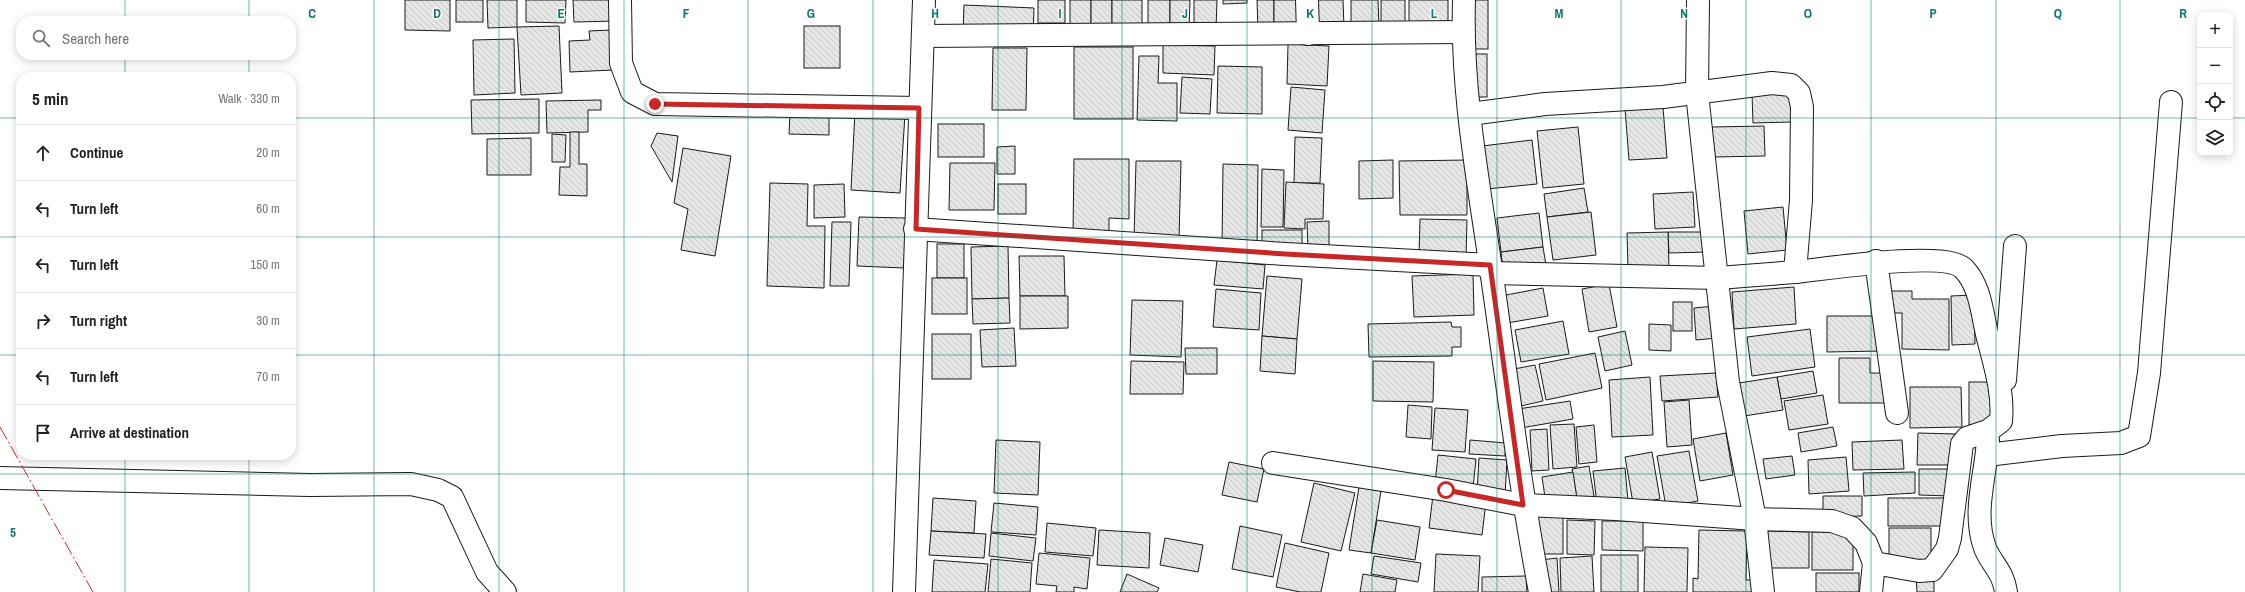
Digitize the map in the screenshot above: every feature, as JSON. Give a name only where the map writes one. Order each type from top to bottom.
[{"type":"street","points":[[620,0],[621,62],[632,92],[655,104],[919,108]]},
{"type":"street","points":[[904,592],[919,108],[924,0]]},
{"type":"street","points":[[1307,0],[1308,34]]},
{"type":"street","points":[[1464,0],[1463,32],[1470,114],[1523,505],[1540,592]]},
{"type":"street","points":[[1698,0],[1697,94],[1728,382],[1755,519],[1763,592]]},
{"type":"street","points":[[923,36],[1463,32]]},
{"type":"street","points":[[1470,114],[1545,104],[1697,94],[1772,83],[1791,85],[1799,93],[1802,107],[1801,192],[1795,272]]},
{"type":"street","points":[[1987,455],[2062,446],[2121,443],[2139,436],[2149,373],[2171,102]]},
{"type":"street","points":[[916,229],[1491,269],[1718,278],[1795,272],[1876,261],[1938,261],[1963,267],[1974,281],[1998,377],[2002,408]]},
{"type":"street","points":[[1874,563],[1919,571],[1932,570],[1947,549],[1950,538],[1962,444],[1967,438],[1988,432],[2001,421],[2016,246]]},
{"type":"street","points":[[1876,261],[1897,413]]},
{"type":"street","points":[[1988,432],[1987,455],[1978,511],[1985,548],[2004,579],[2006,592]]},
{"type":"street","points":[[1273,463],[1446,490],[1523,505],[1616,509],[1755,519],[1832,521],[1852,528],[1866,543],[1874,563],[1871,592]]},
{"type":"street","points":[[0,478],[310,485],[411,484],[438,490],[452,497],[487,572],[505,592]]},
{"type":"building","points":[[405,0],[450,0],[450,31],[405,30]]},
{"type":"building","points":[[456,0],[483,0],[483,22],[456,22]]},
{"type":"building","points":[[487,0],[517,0],[517,27],[488,28]]},
{"type":"building","points":[[526,0],[566,0],[565,23],[526,22]]},
{"type":"building","points":[[573,0],[616,0],[617,21],[574,22]]},
{"type":"building","points":[[1038,0],[1065,0],[1065,23],[1038,23]]},
{"type":"building","points":[[1070,0],[1091,0],[1091,29],[1070,29]]},
{"type":"building","points":[[1091,0],[1112,0],[1112,29],[1091,29]]},
{"type":"building","points":[[1112,0],[1142,0],[1142,28],[1112,29]]},
{"type":"building","points":[[1148,0],[1170,0],[1170,29],[1148,29]]},
{"type":"building","points":[[1170,0],[1190,0],[1189,30],[1170,29]]},
{"type":"building","points":[[1194,0],[1217,0],[1216,29],[1194,29]]},
{"type":"building","points":[[1223,0],[1247,0],[1247,3],[1223,4]]},
{"type":"building","points":[[1257,0],[1274,0],[1274,29],[1258,30]]},
{"type":"building","points":[[1274,0],[1297,0],[1298,28],[1274,29]]},
{"type":"building","points":[[1314,0],[1343,0],[1344,27],[1315,28]]},
{"type":"building","points":[[1351,0],[1378,0],[1379,27],[1351,27]]},
{"type":"building","points":[[1381,0],[1405,0],[1405,26],[1381,26]]},
{"type":"building","points":[[1409,0],[1448,0],[1448,26],[1409,26]]},
{"type":"building","points":[[1468,0],[1488,0],[1488,49],[1468,49]]},
{"type":"building","points":[[964,5],[1034,8],[1033,35],[963,33]]},
{"type":"building","points":[[559,26],[562,93],[521,95],[517,27]]},
{"type":"building","points":[[804,26],[840,26],[840,68],[804,68]]},
{"type":"building","points":[[611,30],[613,70],[570,72],[569,41],[590,40],[589,31]]},
{"type":"building","points":[[514,39],[515,93],[474,95],[473,40]]},
{"type":"building","points":[[1288,44],[1329,46],[1327,86],[1287,84]]},
{"type":"building","points":[[1163,45],[1215,46],[1214,75],[1163,73]]},
{"type":"building","points":[[1074,47],[1133,47],[1133,119],[1074,119]]},
{"type":"building","points":[[993,48],[1027,48],[1026,110],[992,110]]},
{"type":"building","points":[[1474,54],[1487,54],[1487,97],[1474,97]]},
{"type":"building","points":[[1139,56],[1159,56],[1158,83],[1177,83],[1177,121],[1137,120]]},
{"type":"building","points":[[1218,66],[1262,67],[1262,114],[1217,113]]},
{"type":"building","points":[[1182,77],[1212,79],[1210,114],[1180,113]]},
{"type":"building","points":[[1291,87],[1325,90],[1322,133],[1288,130]]},
{"type":"building","points":[[1791,93],[1791,122],[1753,123],[1752,94]]},
{"type":"building","points":[[539,99],[539,133],[472,134],[471,100]]},
{"type":"building","points":[[601,100],[601,110],[588,110],[588,132],[547,133],[546,101]]},
{"type":"building","points":[[1663,107],[1667,158],[1629,160],[1625,109]]},
{"type":"building","points":[[855,111],[905,114],[900,193],[851,190]]},
{"type":"building","points":[[790,113],[829,114],[829,135],[789,134]]},
{"type":"building","points":[[938,124],[984,124],[984,157],[938,157]]},
{"type":"building","points":[[1764,126],[1765,156],[1713,157],[1712,127]]},
{"type":"building","points":[[1578,127],[1584,184],[1543,188],[1537,131]]},
{"type":"building","points":[[570,132],[579,132],[579,164],[587,164],[587,196],[559,195],[560,167],[570,167]]},
{"type":"building","points":[[657,133],[678,136],[672,182],[651,146]]},
{"type":"building","points":[[552,134],[566,135],[565,162],[552,162]]},
{"type":"building","points":[[1295,137],[1322,138],[1320,183],[1294,183]]},
{"type":"building","points":[[531,138],[531,175],[487,175],[487,139]]},
{"type":"building","points":[[1532,140],[1537,184],[1487,189],[1482,146]]},
{"type":"building","points":[[1015,146],[1015,174],[997,174],[997,147]]},
{"type":"building","points":[[683,148],[731,156],[715,256],[681,250],[688,209],[674,203]]},
{"type":"building","points":[[1074,159],[1129,159],[1129,219],[1109,218],[1109,233],[1073,232]]},
{"type":"building","points":[[1393,160],[1393,198],[1359,199],[1359,161]]},
{"type":"building","points":[[1467,160],[1467,215],[1400,215],[1399,161]]},
{"type":"building","points":[[1136,161],[1181,161],[1179,239],[1134,239]]},
{"type":"building","points":[[950,163],[995,163],[994,210],[949,210]]},
{"type":"building","points":[[1223,164],[1258,165],[1257,247],[1222,246]]},
{"type":"building","points":[[1262,169],[1284,170],[1283,227],[1261,227]]},
{"type":"building","points":[[1286,182],[1324,184],[1323,219],[1305,219],[1305,229],[1284,228]]},
{"type":"building","points":[[770,183],[808,184],[807,226],[825,226],[824,288],[767,286]]},
{"type":"building","points":[[844,184],[845,217],[814,218],[814,185]]},
{"type":"building","points":[[998,184],[1026,184],[1026,214],[998,214]]},
{"type":"building","points":[[1584,188],[1588,212],[1547,217],[1544,194]]},
{"type":"building","points":[[1693,192],[1695,227],[1655,229],[1653,194]]},
{"type":"building","points":[[1783,207],[1787,250],[1748,254],[1744,211]]},
{"type":"building","points":[[1591,212],[1596,255],[1553,260],[1547,217]]},
{"type":"building","points":[[1539,213],[1543,247],[1501,252],[1497,218]]},
{"type":"building","points":[[859,217],[906,218],[904,268],[857,266]]},
{"type":"building","points":[[1420,219],[1467,220],[1466,257],[1419,256]]},
{"type":"building","points":[[1329,221],[1329,250],[1308,251],[1307,222]]},
{"type":"building","points":[[832,222],[851,222],[849,286],[830,286]]},
{"type":"building","points":[[1262,230],[1302,230],[1302,250],[1262,250]]},
{"type":"building","points":[[1668,232],[1708,232],[1708,252],[1669,253]]},
{"type":"building","points":[[1668,232],[1669,269],[1628,269],[1627,233]]},
{"type":"building","points":[[937,244],[964,244],[964,278],[937,278]]},
{"type":"building","points":[[1008,246],[1009,298],[972,299],[971,247]]},
{"type":"building","points":[[1543,247],[1546,265],[1503,270],[1501,252]]},
{"type":"building","points":[[1019,256],[1064,256],[1065,296],[1020,296]]},
{"type":"building","points":[[1217,260],[1265,265],[1263,289],[1214,285]]},
{"type":"building","points":[[1473,274],[1474,315],[1414,317],[1412,276]]},
{"type":"building","points":[[1267,276],[1302,279],[1297,339],[1262,336]]},
{"type":"building","points":[[932,278],[967,278],[967,314],[932,314]]},
{"type":"building","points":[[1609,284],[1617,327],[1589,332],[1582,289]]},
{"type":"building","points":[[1794,287],[1796,324],[1734,329],[1732,292]]},
{"type":"building","points":[[1543,288],[1548,316],[1507,323],[1501,296]]},
{"type":"building","points":[[1216,289],[1261,293],[1259,330],[1213,327]]},
{"type":"building","points":[[1886,291],[1912,291],[1912,299],[1949,299],[1949,350],[1902,349],[1902,313],[1886,313]]},
{"type":"building","points":[[1974,295],[1975,344],[1952,345],[1951,296]]},
{"type":"building","points":[[1020,296],[1068,296],[1068,328],[1020,329]]},
{"type":"building","points":[[1009,298],[1010,323],[973,324],[972,299]]},
{"type":"building","points":[[1132,300],[1183,301],[1181,357],[1130,355]]},
{"type":"building","points":[[1673,302],[1692,302],[1692,331],[1673,331]]},
{"type":"building","points":[[1715,306],[1717,338],[1696,340],[1694,308]]},
{"type":"building","points":[[1827,316],[1882,316],[1883,351],[1827,352]]},
{"type":"building","points":[[1563,321],[1569,354],[1521,362],[1515,330]]},
{"type":"building","points":[[1451,322],[1452,327],[1461,327],[1461,347],[1452,347],[1452,356],[1369,357],[1368,324]]},
{"type":"building","points":[[1649,324],[1671,325],[1671,351],[1649,350]]},
{"type":"building","points":[[1014,328],[1016,366],[982,367],[980,330]]},
{"type":"building","points":[[1810,329],[1815,367],[1752,376],[1747,337]]},
{"type":"building","points":[[1625,331],[1632,365],[1605,371],[1598,337]]},
{"type":"building","points":[[932,334],[971,334],[971,379],[932,379]]},
{"type":"building","points":[[1262,336],[1297,339],[1295,374],[1260,371]]},
{"type":"building","points":[[1185,348],[1217,348],[1217,374],[1186,374]]},
{"type":"building","points":[[1595,353],[1602,388],[1546,400],[1539,364]]},
{"type":"building","points":[[1839,358],[1870,358],[1870,373],[1887,373],[1887,403],[1839,403]]},
{"type":"building","points":[[1131,361],[1184,362],[1183,394],[1130,394]]},
{"type":"building","points":[[1373,361],[1434,362],[1433,402],[1373,401]]},
{"type":"building","points":[[1535,365],[1543,401],[1521,406],[1514,369]]},
{"type":"building","points":[[1813,371],[1817,393],[1781,399],[1777,377]]},
{"type":"building","points":[[1716,373],[1718,397],[1662,401],[1660,376]]},
{"type":"building","points":[[1650,377],[1653,435],[1612,437],[1609,380]]},
{"type":"building","points":[[1777,377],[1783,410],[1744,416],[1739,383]]},
{"type":"building","points":[[1969,382],[1994,382],[1994,425],[1969,425]]},
{"type":"building","points":[[1910,387],[1961,387],[1962,427],[1910,428]]},
{"type":"building","points":[[1823,395],[1828,424],[1789,430],[1784,401]]},
{"type":"building","points":[[1689,400],[1692,445],[1667,447],[1664,402]]},
{"type":"building","points":[[1570,401],[1573,419],[1521,428],[1518,409]]},
{"type":"building","points":[[1408,405],[1432,407],[1431,439],[1406,437]]},
{"type":"building","points":[[1435,408],[1468,410],[1465,452],[1432,450]]},
{"type":"building","points":[[1574,424],[1577,467],[1553,469],[1550,425]]},
{"type":"building","points":[[1594,425],[1597,462],[1579,464],[1576,427]]},
{"type":"building","points":[[1833,427],[1837,446],[1801,452],[1798,433]]},
{"type":"building","points":[[1547,429],[1549,470],[1532,471],[1530,430]]},
{"type":"building","points":[[1726,433],[1733,475],[1700,481],[1693,439]]},
{"type":"building","points":[[1918,433],[1956,434],[1955,465],[1917,465]]},
{"type":"building","points":[[996,440],[1040,442],[1038,495],[994,493]]},
{"type":"building","points":[[1470,440],[1506,443],[1505,456],[1469,454]]},
{"type":"building","points":[[1902,440],[1904,469],[1853,470],[1852,442]]},
{"type":"building","points":[[1689,451],[1698,501],[1666,507],[1657,456]]},
{"type":"building","points":[[1652,452],[1660,499],[1633,503],[1625,457]]},
{"type":"building","points":[[1438,455],[1476,459],[1473,488],[1435,484]]},
{"type":"building","points":[[1792,456],[1795,475],[1766,479],[1763,459]]},
{"type":"building","points":[[1846,457],[1849,491],[1809,494],[1808,460]]},
{"type":"building","points":[[1479,458],[1507,460],[1505,495],[1477,493]]},
{"type":"building","points":[[1229,462],[1264,469],[1257,502],[1222,495]]},
{"type":"building","points":[[1589,466],[1595,502],[1577,499],[1572,469]]},
{"type":"building","points":[[1625,468],[1628,501],[1597,504],[1593,471]]},
{"type":"building","points":[[1919,469],[1950,469],[1950,496],[1919,495]]},
{"type":"building","points":[[1573,472],[1577,499],[1546,504],[1542,477]]},
{"type":"building","points":[[1915,472],[1915,493],[1864,496],[1863,473]]},
{"type":"building","points":[[1314,483],[1355,493],[1341,551],[1301,542]]},
{"type":"building","points":[[1359,487],[1381,491],[1371,553],[1349,550]]},
{"type":"building","points":[[1433,495],[1486,502],[1482,535],[1429,528]]},
{"type":"building","points":[[1823,496],[1862,496],[1862,516],[1823,517]]},
{"type":"building","points":[[933,498],[976,501],[974,533],[931,531]]},
{"type":"building","points":[[1888,498],[1944,498],[1943,526],[1888,526]]},
{"type":"building","points":[[994,503],[1038,507],[1036,535],[991,532]]},
{"type":"building","points":[[1536,515],[1563,515],[1563,554],[1536,554]]},
{"type":"building","points":[[1377,520],[1420,527],[1415,560],[1371,553]]},
{"type":"building","points":[[1567,520],[1595,521],[1594,555],[1567,554]]},
{"type":"building","points":[[1602,521],[1643,521],[1643,551],[1602,550]]},
{"type":"building","points":[[1047,523],[1096,528],[1093,556],[1045,552]]},
{"type":"building","points":[[1240,526],[1282,535],[1273,577],[1232,569]]},
{"type":"building","points":[[1889,528],[1931,528],[1931,562],[1889,562]]},
{"type":"building","points":[[1099,530],[1150,533],[1149,568],[1097,565]]},
{"type":"building","points":[[1699,530],[1747,531],[1746,580],[1758,580],[1758,592],[1693,592],[1693,578],[1698,579]]},
{"type":"building","points":[[931,531],[986,534],[984,558],[929,555]]},
{"type":"building","points":[[1766,531],[1809,532],[1809,568],[1766,568]]},
{"type":"building","points":[[1812,532],[1853,532],[1853,570],[1812,570]]},
{"type":"building","points":[[991,533],[1036,538],[1033,561],[989,556]]},
{"type":"building","points":[[1165,538],[1203,545],[1198,572],[1160,565]]},
{"type":"building","points":[[1285,543],[1329,553],[1321,592],[1300,592],[1276,587]]},
{"type":"building","points":[[1645,547],[1688,548],[1687,592],[1644,592]]},
{"type":"building","points":[[1039,553],[1090,558],[1087,589],[1074,587],[1074,592],[1056,592],[1057,586],[1036,584]]},
{"type":"building","points":[[1436,554],[1480,556],[1478,592],[1434,592]]},
{"type":"building","points":[[1601,555],[1638,555],[1638,592],[1601,592]]},
{"type":"building","points":[[1374,556],[1421,563],[1418,582],[1371,574]]},
{"type":"building","points":[[1592,556],[1594,592],[1561,592],[1560,558]]},
{"type":"building","points":[[1557,558],[1559,592],[1543,592],[1540,560]]},
{"type":"building","points":[[991,559],[1032,563],[1030,592],[988,592]]},
{"type":"building","points":[[934,560],[988,564],[985,592],[932,592]]},
{"type":"building","points":[[1816,573],[1859,573],[1859,592],[1816,592]]},
{"type":"building","points":[[1127,574],[1159,588],[1157,592],[1120,592]]},
{"type":"building","points":[[1363,574],[1397,580],[1395,592],[1360,592]]},
{"type":"building","points":[[1916,575],[1934,575],[1934,592],[1917,592]]},
{"type":"building","points":[[1526,576],[1527,592],[1482,592],[1482,577]]},
{"type":"power","points":[[0,427],[16,455]]},
{"type":"power","points":[[19,460],[93,592]]},
{"type":"route","points":[[655,104],[919,108],[916,229],[1285,254],[1490,265],[1523,505],[1446,490]]}]
